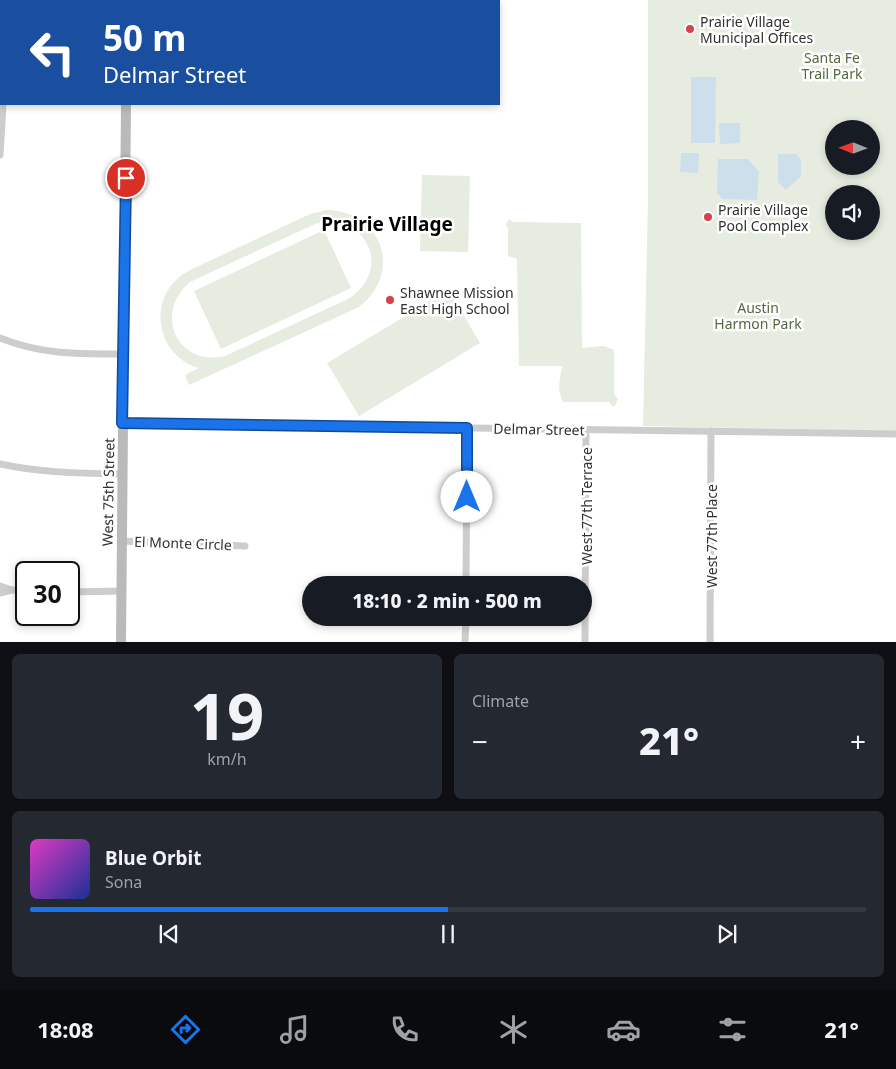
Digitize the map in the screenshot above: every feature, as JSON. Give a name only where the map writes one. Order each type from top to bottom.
[{"type":"main road","name":"West 75th Street","points":[[121,642],[126,105]]},
{"type":"street","points":[[0,156],[3,105]]},
{"type":"street","points":[[0,338],[20,346],[46,352],[123,354]]},
{"type":"street","name":"Delmar Street","points":[[122,423],[896,434]]},
{"type":"street","points":[[466,576],[467,428]]},
{"type":"street","name":"West 77th Terrace","points":[[585,642],[586,430]]},
{"type":"street","name":"West 77th Place","points":[[710,642],[711,431]]},
{"type":"street","points":[[0,464],[56,473],[122,474]]},
{"type":"street","name":"El Monte Circle","points":[[121,541],[245,546]]},
{"type":"street","points":[[0,586],[12,590]]},
{"type":"street","points":[[0,593],[12,590]]},
{"type":"street","points":[[80,592],[121,591]]},
{"type":"street","points":[[465,642],[466,626]]},
{"type":"green space","name":"Austin Harmon Park","points":[[648,0],[896,0],[896,431],[643,426],[648,200]]},
{"type":"green space","points":[[422,175],[470,176],[468,252],[420,251]]},
{"type":"green space","points":[[327,210],[346,213],[362,221],[373,232],[380,246],[383,262],[380,278],[373,293],[359,307],[189,385],[185,375],[199,368],[187,363],[174,352],[166,341],[161,328],[160,314],[163,301],[169,289],[178,278],[190,270],[310,214]],"holes":[[[329,221],[345,225],[357,232],[366,241],[370,252],[371,265],[368,277],[360,289],[348,299],[225,356],[208,357],[194,353],[183,346],[176,335],[172,322],[173,308],[179,295],[190,282],[315,224]]]},
{"type":"green space","points":[[508,220],[513,222],[581,223],[582,348],[604,346],[614,350],[614,394],[618,399],[615,406],[612,406],[609,402],[563,402],[559,384],[563,366],[519,366],[517,259],[508,256],[508,228],[506,225]]},
{"type":"green space","points":[[324,230],[351,288],[221,349],[194,291]]},
{"type":"green space","points":[[449,290],[480,343],[359,416],[327,363]]},
{"type":"water","points":[[691,77],[716,77],[715,143],[691,143]]},
{"type":"water","points":[[719,123],[740,123],[740,143],[720,144]]},
{"type":"water","points":[[681,153],[699,153],[698,173],[680,172]]},
{"type":"water","points":[[778,154],[796,154],[801,160],[801,176],[786,190],[778,182]]},
{"type":"water","points":[[718,159],[748,159],[759,172],[757,200],[723,199],[717,193]]},
{"type":"place","name":"Prairie Village Municipal Offices","points":[[690,29]]},
{"type":"place","name":"Prairie Village Pool Complex","points":[[708,217]]},
{"type":"place","name":"Shawnee Mission East High School","points":[[390,300]]},
{"type":"district","name":"Prairie Village","points":[[387,224]]},
{"type":"route","points":[[126,178],[122,423],[467,428],[467,497]]},
{"type":"park label","name":"Santa Fe Trail Park","points":[[832,66]]}]
